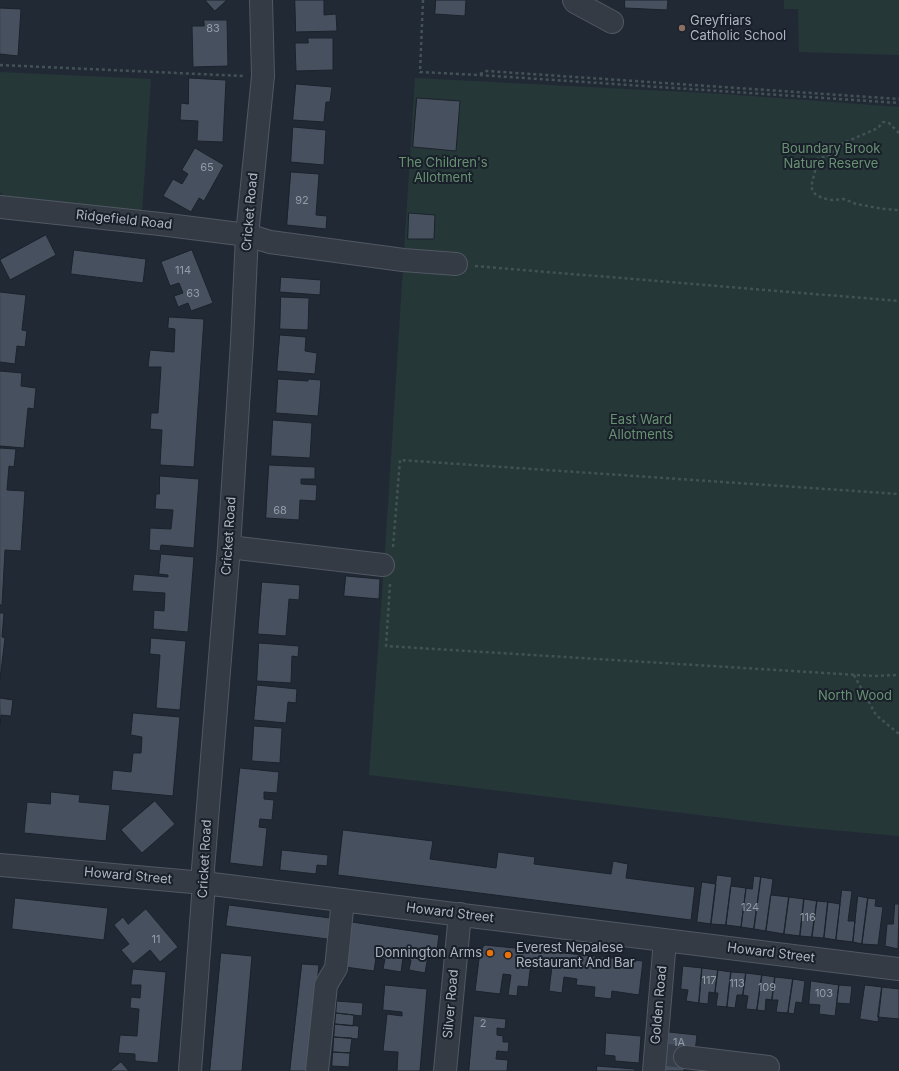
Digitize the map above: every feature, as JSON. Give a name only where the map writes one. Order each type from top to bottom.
[{"type":"street","name":"Cricket Road","points":[[190,1071],[204,883],[203,869],[229,547],[247,235],[264,76],[261,0]]},
{"type":"street","points":[[574,0],[575,2],[612,22]]},
{"type":"street","name":"Ridgefield Road","points":[[0,207],[160,224],[247,235],[270,242],[403,260],[456,264]]},
{"type":"street","points":[[229,547],[387,566]]},
{"type":"street","name":"Howard Street","points":[[0,865],[204,883],[899,969]]},
{"type":"street","points":[[317,1071],[326,985],[336,968],[343,900]]},
{"type":"street","name":"Silver Road","points":[[445,1071],[460,914]]},
{"type":"street","name":"Golden Road","points":[[665,940],[665,1059]]},
{"type":"street","points":[[665,1059],[768,1067]]},
{"type":"path","points":[[423,0],[420,72],[480,74],[899,102]]},
{"type":"path","points":[[0,65],[264,76]]},
{"type":"path","points":[[480,74],[487,70],[899,99]]},
{"type":"path","points":[[899,133],[889,123],[883,122],[878,128],[839,145],[829,156],[819,158],[814,161],[810,167],[815,172],[811,187],[816,194],[822,198],[832,200],[844,199],[856,204],[899,210]]},
{"type":"path","points":[[456,264],[899,301]]},
{"type":"path","points":[[899,494],[400,460],[387,566],[386,646],[874,676],[899,675]]},
{"type":"path","points":[[854,674],[876,715],[899,734]]},
{"type":"green space","points":[[784,0],[899,0],[899,55],[799,52],[798,9],[784,9]]},
{"type":"green space","points":[[0,72],[151,79],[142,212],[73,206],[3,195],[0,192]]},
{"type":"green space","name":"East Ward Allotments","points":[[415,78],[724,94],[899,107],[899,836],[798,827],[369,775],[385,552]]},
{"type":"building","points":[[205,0],[227,0],[215,11]]},
{"type":"building","points":[[295,0],[324,0],[324,15],[336,14],[337,31],[296,32]]},
{"type":"building","points":[[436,0],[466,0],[465,16],[435,14]]},
{"type":"building","points":[[625,0],[668,0],[667,10],[625,8]]},
{"type":"building","points":[[0,8],[21,9],[18,56],[0,54]]},
{"type":"building","points":[[204,20],[227,20],[228,66],[193,67],[192,26],[204,26]]},
{"type":"building","points":[[308,38],[333,38],[333,70],[296,71],[295,43],[308,43]]},
{"type":"building","points":[[189,78],[226,80],[223,142],[197,141],[198,121],[180,120],[181,103],[188,104]]},
{"type":"building","points":[[296,84],[332,87],[330,102],[326,102],[324,122],[293,120]]},
{"type":"building","points":[[417,98],[460,101],[456,151],[413,147]]},
{"type":"building","points":[[293,127],[326,130],[324,165],[291,162]]},
{"type":"building","points":[[195,148],[224,165],[204,201],[199,198],[191,212],[163,196],[173,179],[182,184],[188,174],[182,170]]},
{"type":"building","points":[[291,172],[319,174],[316,215],[327,216],[326,229],[287,225]]},
{"type":"building","points":[[409,213],[435,215],[434,239],[408,239]]},
{"type":"building","points":[[46,235],[56,255],[10,280],[0,260]]},
{"type":"building","points":[[74,250],[146,259],[143,283],[71,274]]},
{"type":"building","points":[[192,250],[213,303],[191,311],[188,303],[178,307],[174,296],[183,293],[179,283],[170,286],[161,262]]},
{"type":"building","points":[[281,277],[321,280],[320,295],[280,292]]},
{"type":"building","points":[[0,292],[26,295],[22,330],[27,331],[25,347],[17,346],[15,364],[0,362]]},
{"type":"building","points":[[281,297],[309,298],[308,330],[280,329]]},
{"type":"building","points":[[169,317],[204,319],[194,467],[160,465],[162,430],[150,429],[151,413],[158,413],[161,367],[148,367],[150,350],[174,352],[175,329],[168,328]]},
{"type":"building","points":[[280,335],[306,337],[305,351],[317,353],[315,374],[277,371]]},
{"type":"building","points":[[0,371],[22,373],[21,386],[36,388],[34,409],[28,408],[24,448],[0,446]]},
{"type":"building","points":[[278,379],[308,381],[308,379],[321,380],[318,416],[276,413]]},
{"type":"building","points":[[273,420],[312,423],[310,458],[271,456]]},
{"type":"building","points":[[0,448],[16,449],[14,467],[9,466],[7,490],[25,491],[21,551],[5,550],[2,605],[0,605]]},
{"type":"building","points":[[269,465],[315,467],[315,479],[301,479],[301,484],[317,485],[316,501],[300,500],[299,520],[266,518]]},
{"type":"building","points":[[160,476],[199,479],[194,548],[161,545],[160,551],[149,550],[150,528],[171,529],[173,510],[155,509],[156,494],[159,494]]},
{"type":"building","points":[[161,554],[194,557],[188,632],[153,629],[154,610],[164,611],[165,593],[132,591],[134,574],[168,577],[168,575],[159,574]]},
{"type":"building","points":[[346,576],[380,579],[379,599],[344,596]]},
{"type":"building","points":[[262,582],[300,585],[299,600],[289,599],[286,636],[258,634]]},
{"type":"building","points":[[0,613],[4,613],[2,637],[5,638],[0,680]]},
{"type":"building","points":[[151,638],[186,641],[180,710],[156,708],[160,655],[150,654]]},
{"type":"building","points":[[259,643],[299,646],[298,657],[292,656],[291,683],[257,681]]},
{"type":"building","points":[[257,685],[297,689],[296,703],[288,702],[286,723],[254,720]]},
{"type":"building","points":[[0,698],[13,700],[11,716],[1,715],[0,724]]},
{"type":"building","points":[[133,713],[180,717],[173,796],[111,790],[113,770],[131,772],[133,753],[141,753],[142,737],[131,735]]},
{"type":"building","points":[[254,726],[282,728],[280,763],[252,761]]},
{"type":"building","points":[[240,768],[279,772],[277,793],[264,792],[264,799],[274,800],[272,820],[260,819],[259,827],[267,828],[263,867],[230,863]]},
{"type":"building","points":[[51,792],[80,795],[79,802],[110,805],[106,841],[24,833],[27,802],[50,804]]},
{"type":"building","points":[[155,801],[175,824],[142,853],[121,830]]},
{"type":"building","points":[[343,830],[433,841],[430,859],[496,868],[498,852],[535,857],[534,864],[611,874],[613,861],[628,864],[626,878],[695,887],[691,920],[338,875]]},
{"type":"building","points":[[282,850],[328,855],[327,866],[317,865],[316,874],[280,870]]},
{"type":"building","points":[[717,875],[732,877],[726,925],[711,924]]},
{"type":"building","points":[[754,876],[761,877],[754,929],[741,927],[746,888],[752,889]]},
{"type":"building","points":[[761,877],[773,879],[766,931],[754,929]]},
{"type":"building","points":[[702,882],[716,884],[711,924],[697,922]]},
{"type":"building","points":[[731,886],[746,888],[741,927],[726,925]]},
{"type":"building","points":[[842,890],[852,891],[848,921],[855,921],[853,942],[836,940]]},
{"type":"building","points":[[771,895],[789,897],[784,934],[766,931]]},
{"type":"building","points":[[858,896],[868,898],[862,944],[853,942]]},
{"type":"building","points":[[789,897],[804,899],[800,936],[784,934]]},
{"type":"building","points":[[15,898],[108,908],[104,940],[12,929]]},
{"type":"building","points":[[868,898],[876,899],[875,906],[883,907],[878,945],[862,944]]},
{"type":"building","points":[[804,899],[817,901],[812,937],[800,936]]},
{"type":"building","points":[[817,901],[828,902],[824,938],[812,937]]},
{"type":"building","points":[[828,902],[840,904],[836,940],[824,938]]},
{"type":"building","points":[[895,904],[899,904],[898,949],[885,946],[887,924],[893,924]]},
{"type":"building","points":[[229,905],[338,919],[335,940],[226,926]]},
{"type":"building","points":[[146,909],[178,947],[160,962],[150,950],[133,964],[121,950],[129,944],[114,925],[123,917],[128,924]]},
{"type":"building","points":[[345,921],[439,935],[436,958],[428,956],[425,973],[409,970],[411,960],[403,958],[401,972],[383,969],[385,959],[376,958],[374,971],[338,966]]},
{"type":"building","points":[[485,945],[643,961],[639,995],[612,991],[611,999],[594,997],[595,987],[576,985],[577,979],[564,977],[562,993],[549,991],[552,966],[531,963],[528,987],[518,986],[517,996],[508,995],[511,975],[503,974],[500,994],[475,991],[480,951]]},
{"type":"building","points":[[221,953],[252,956],[242,1071],[210,1071]]},
{"type":"building","points":[[302,964],[319,965],[308,1071],[290,1071]]},
{"type":"building","points":[[683,966],[702,968],[699,1003],[686,1001],[688,990],[681,989]]},
{"type":"building","points":[[702,968],[718,970],[715,993],[709,992],[708,1004],[699,1003]]},
{"type":"building","points":[[133,969],[166,972],[158,1063],[135,1061],[135,1054],[118,1053],[120,1035],[137,1036],[139,1009],[130,1008],[131,997],[140,998],[141,985],[131,985]]},
{"type":"building","points":[[718,970],[731,972],[727,1007],[716,1006],[718,993],[715,993]]},
{"type":"building","points":[[731,972],[746,973],[743,995],[737,995],[735,1008],[727,1007]]},
{"type":"building","points":[[746,973],[762,975],[757,1010],[746,1009],[748,996],[743,995]]},
{"type":"building","points":[[762,975],[775,977],[772,1000],[766,999],[765,1011],[757,1010]]},
{"type":"building","points":[[775,977],[793,979],[788,1013],[776,1012],[778,1000],[772,1000]]},
{"type":"building","points":[[793,979],[805,981],[802,1003],[796,1002],[794,1014],[788,1013]]},
{"type":"building","points":[[811,981],[839,985],[835,1016],[819,1014],[820,1005],[809,1004]]},
{"type":"building","points":[[385,985],[427,989],[420,1071],[397,1071],[398,1052],[383,1051],[387,1014],[402,1016],[402,1012],[383,1010]]},
{"type":"building","points":[[839,985],[852,986],[850,1004],[837,1003]]},
{"type":"building","points":[[865,985],[882,987],[878,1022],[860,1019]]},
{"type":"building","points":[[882,987],[899,989],[899,1019],[878,1017]]},
{"type":"building","points":[[337,1001],[363,1003],[362,1016],[336,1013]]},
{"type":"building","points":[[336,1013],[354,1015],[353,1026],[335,1024]]},
{"type":"building","points":[[474,1016],[506,1019],[505,1029],[497,1028],[497,1035],[503,1036],[503,1042],[509,1042],[508,1052],[497,1051],[496,1059],[508,1060],[507,1071],[469,1071]]},
{"type":"building","points":[[335,1024],[359,1026],[358,1039],[334,1037]]},
{"type":"building","points":[[669,1032],[697,1035],[695,1052],[686,1051],[684,1071],[665,1071]]},
{"type":"building","points":[[606,1033],[641,1036],[639,1063],[615,1061],[615,1056],[605,1055]]},
{"type":"building","points":[[334,1037],[352,1038],[350,1053],[333,1052]]},
{"type":"building","points":[[333,1052],[350,1053],[349,1067],[332,1066]]},
{"type":"building","points":[[121,1062],[129,1071],[110,1071]]},
{"type":"building","points":[[597,1066],[635,1069],[635,1071],[597,1071]]},
{"type":"tunnel","points":[[667,1055],[685,1057]]},
{"type":"place","name":"Greyfriars Catholic School","points":[[682,28]]},
{"type":"place","name":"Donnington Arms","points":[[490,953]]},
{"type":"place","name":"Everest Nepalese Restaurant And Bar","points":[[508,955]]},
{"type":"park label","name":"Boundary Brook Nature Reserve","points":[[831,156]]},
{"type":"park label","name":"The Children's Allotment","points":[[443,170]]},
{"type":"park label","name":"North Wood","points":[[855,696]]}]
